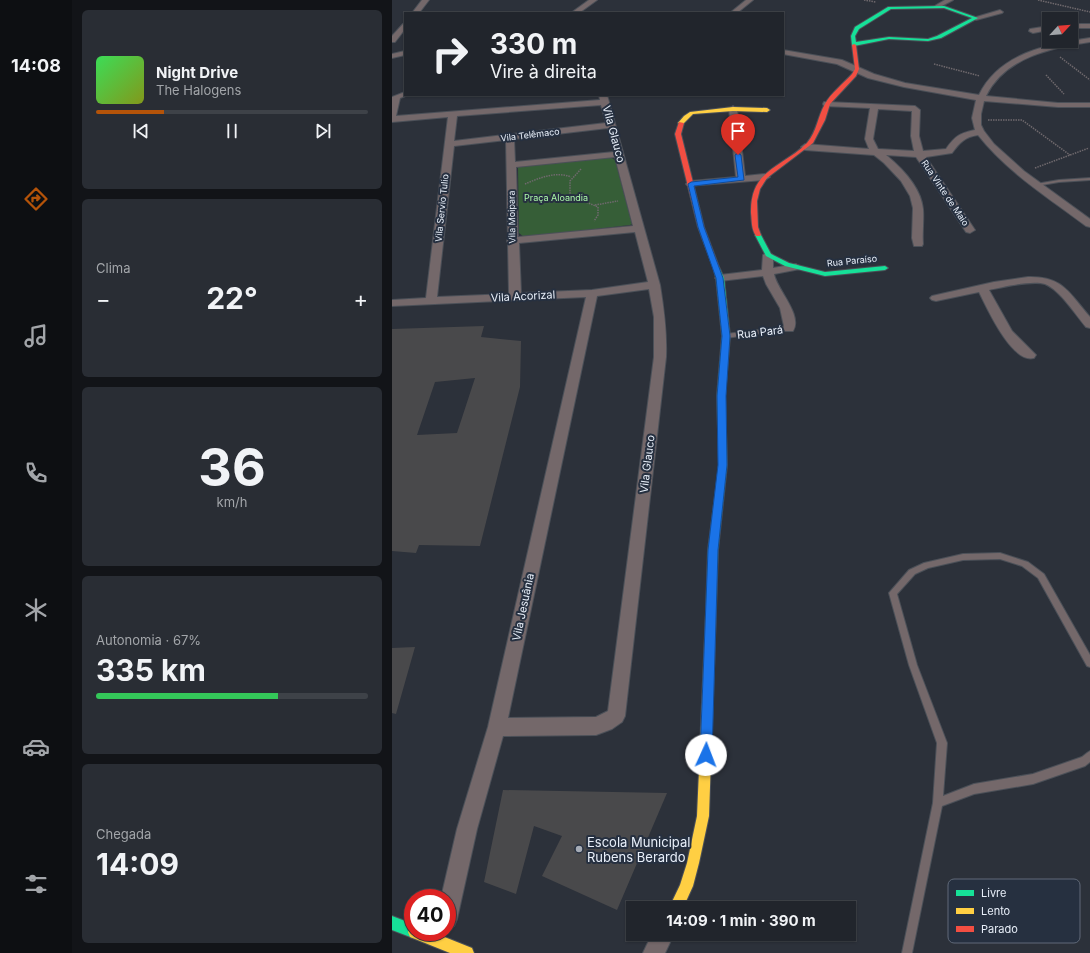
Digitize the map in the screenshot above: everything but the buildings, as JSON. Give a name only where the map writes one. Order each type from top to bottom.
[{"type":"street","points":[[416,12],[426,0]]},
{"type":"street","points":[[576,12],[594,0]]},
{"type":"street","points":[[734,12],[750,0]]},
{"type":"street","points":[[936,7],[950,0]]},
{"type":"street","points":[[768,255],[755,227],[754,201],[757,189],[765,177],[805,147],[813,138],[819,126],[826,104],[854,75],[857,69],[853,36],[857,28],[885,11],[896,7],[936,7],[952,9],[976,18]]},
{"type":"street","points":[[855,44],[889,38],[923,41],[933,39],[976,18],[1000,12]]},
{"type":"street","points":[[392,40],[404,26]]},
{"type":"street","points":[[1078,26],[1090,26]]},
{"type":"street","points":[[1033,31],[1042,29]]},
{"type":"street","points":[[1078,42],[1090,40]]},
{"type":"street","points":[[1046,48],[1016,59],[1001,69],[981,98],[976,113],[976,119],[980,132],[991,146],[1036,185],[1090,224]]},
{"type":"street","points":[[784,52],[839,62],[872,76],[898,84],[981,98],[1073,106],[1090,105]]},
{"type":"street","points":[[393,55],[404,53]]},
{"type":"street","points":[[392,116],[396,100],[402,95]]},
{"type":"street","points":[[392,119],[604,98]]},
{"type":"street","name":"Vila Glauco","points":[[497,727],[596,726],[606,723],[616,716],[660,357],[661,329],[654,285],[604,98]]},
{"type":"street","points":[[826,104],[874,107],[869,139],[872,149],[890,163],[914,195],[919,212],[917,236],[918,244]]},
{"type":"street","points":[[1073,106],[1090,114]]},
{"type":"street","name":"Rua Vinte de Maio","points":[[874,107],[914,109],[917,111],[915,136],[919,154],[970,230]]},
{"type":"street","points":[[733,108],[741,178]]},
{"type":"street","points":[[680,901],[685,890],[698,848],[703,816],[713,550],[722,465],[721,396],[726,336],[720,278],[701,227],[678,134],[679,125],[686,115],[692,113],[733,108],[767,110]]},
{"type":"street","name":"Vila Servio Tulio","points":[[432,301],[453,114]]},
{"type":"street","name":"Vila Telêmaco","points":[[449,144],[612,125]]},
{"type":"street","points":[[805,147],[919,154],[940,153],[949,151],[955,142],[964,135],[980,132]]},
{"type":"street","name":"Vila Moipara","points":[[510,137],[512,241],[515,296]]},
{"type":"street","points":[[511,165],[619,154]]},
{"type":"street","points":[[691,184],[741,178],[765,177]]},
{"type":"street","points":[[512,241],[639,228]]},
{"type":"street","name":"Rua Paraíso","points":[[768,255],[787,265],[825,274],[885,268]]},
{"type":"street","name":"Rua Pará","points":[[768,255],[769,277],[788,313],[790,323],[789,328]]},
{"type":"street","points":[[720,278],[796,267]]},
{"type":"street","points":[[936,298],[1032,280],[1047,281],[1058,289],[1090,324]]},
{"type":"street","name":"Vila Acorizal","points":[[392,303],[592,293],[654,285]]},
{"type":"street","points":[[983,288],[1005,332],[1018,346],[1030,355]]},
{"type":"street","name":"Vila Jesuânia","points":[[454,889],[468,829],[497,727],[592,293]]},
{"type":"street","points":[[392,923],[404,928]]},
{"type":"street","points":[[449,941],[467,953]]},
{"type":"street","points":[[654,953],[660,941]]},
{"type":"lane","points":[[1036,185],[1059,181],[1090,179]]},
{"type":"lane","name":"Rua Pará","points":[[726,336],[789,328]]},
{"type":"lane","points":[[907,953],[938,803],[942,743],[913,665],[893,593],[912,572],[927,565],[963,557],[1000,556],[1025,564],[1041,576],[1090,663]]},
{"type":"lane","points":[[938,803],[974,789],[1033,779],[1085,761],[1090,756]]},
{"type":"path","points":[[1038,0],[1090,12]]},
{"type":"path","points":[[1046,48],[1062,58],[1090,80]]},
{"type":"path","points":[[934,64],[994,78]]},
{"type":"path","points":[[1046,75],[1073,106]]},
{"type":"path","points":[[976,119],[1022,120],[1070,155]]},
{"type":"path","points":[[1021,173],[1089,148]]},
{"type":"path","points":[[585,157],[583,167],[578,173],[571,177],[569,185],[570,193],[574,197],[595,205],[631,199]]},
{"type":"path","points":[[512,191],[545,177],[563,174],[571,177]]},
{"type":"path","points":[[587,234],[588,229],[598,215],[598,207],[595,205]]},
{"type":"green space","name":"Praça Aloandia","points":[[610,157],[615,160],[632,224],[528,237],[524,237],[519,233],[518,167]]},
{"type":"traffic: fast","points":[[854,45],[853,36],[857,28],[890,8],[944,7],[976,18],[939,37],[928,40],[889,38],[855,44]]},
{"type":"traffic: fast","points":[[758,235],[768,255],[787,265],[825,274],[885,268]]},
{"type":"traffic: fast","points":[[711,611],[713,550],[723,465],[721,396],[726,336],[720,278],[716,267]]},
{"type":"traffic: fast","points":[[392,923],[404,928]]},
{"type":"traffic: slow","points":[[681,123],[692,113],[733,109],[767,110]]},
{"type":"traffic: slow","points":[[679,901],[686,886],[693,863],[703,816],[711,611]]},
{"type":"traffic: slow","points":[[437,941],[467,953]]},
{"type":"traffic: jam","points":[[758,235],[755,227],[754,201],[757,189],[765,177],[810,143],[822,120],[827,104],[854,75],[857,69],[854,45]]},
{"type":"traffic: jam","points":[[681,123],[678,134],[701,227],[716,267]]},
{"type":"place","name":"Escola Municipal Rubens Berardo","points":[[579,849]]},
{"type":"route","points":[[706,755],[713,550],[722,465],[721,396],[726,336],[720,278],[701,227],[691,184],[741,178],[738,155]]}]
